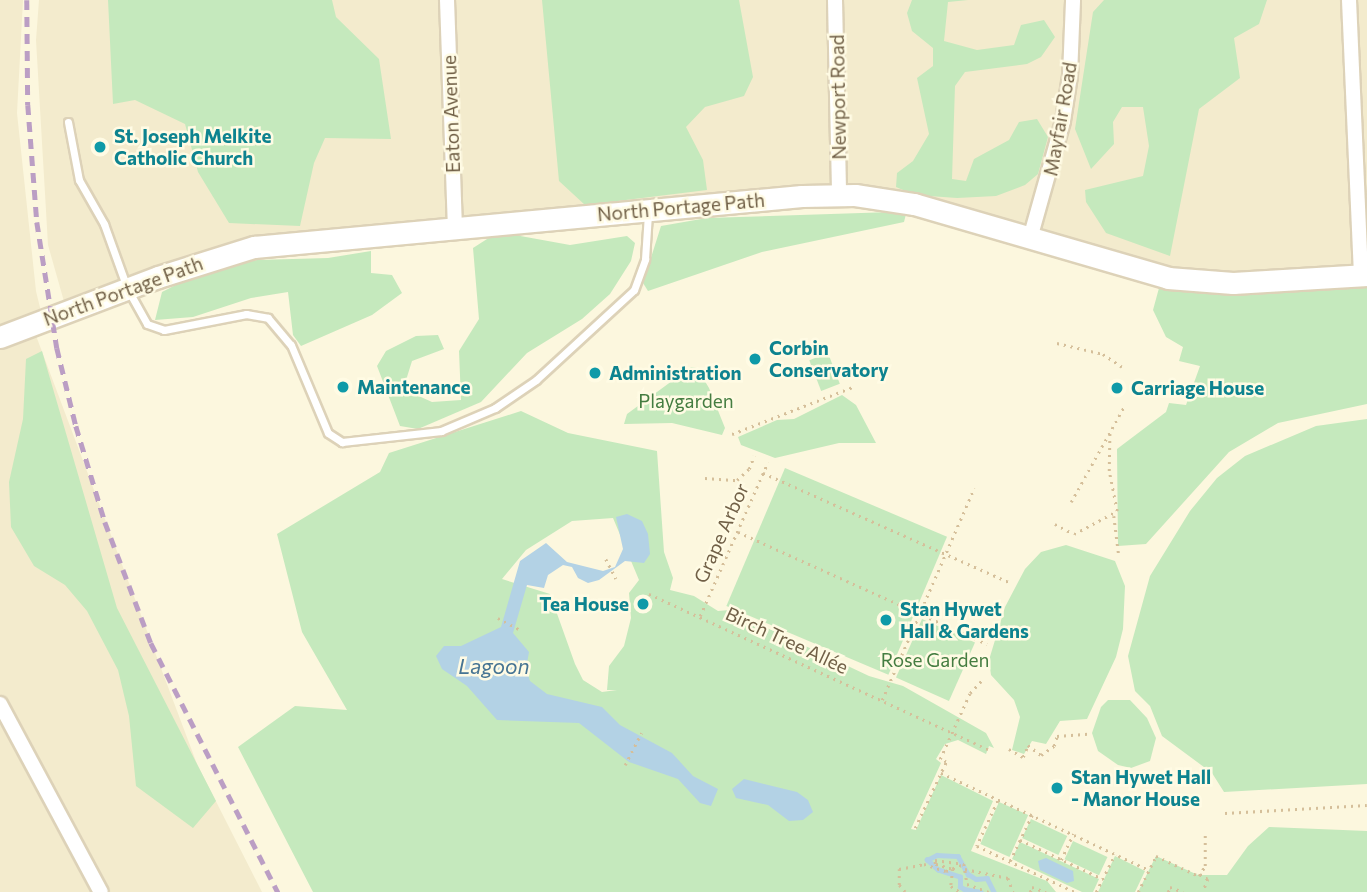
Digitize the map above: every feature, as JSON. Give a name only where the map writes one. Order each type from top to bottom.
[{"type":"main road","name":"North Portage Path","points":[[0,337],[127,288],[254,247],[839,194],[892,200],[1031,235],[1168,278],[1233,284],[1364,275]]},
{"type":"street","name":"Eaton Avenue","points":[[447,0],[455,227]]},
{"type":"street","name":"Newport Road","points":[[835,0],[839,194]]},
{"type":"street","name":"Mayfair Road","points":[[1031,235],[1063,121],[1073,0]]},
{"type":"street","points":[[1349,0],[1364,275]]},
{"type":"street","points":[[0,704],[101,892]]},
{"type":"lane","points":[[68,122],[79,180],[104,224],[127,288],[153,328],[246,314],[268,318],[291,345],[323,424],[334,439],[351,442],[385,435],[424,434],[468,421],[514,396],[624,301],[641,275],[648,210]]},
{"type":"path","points":[[1058,343],[1103,354],[1122,367]]},
{"type":"path","points":[[732,433],[855,386]]},
{"type":"path","points":[[1071,502],[1125,405]]},
{"type":"path","points":[[1110,432],[1110,480],[1119,503],[1114,516],[1119,556]]},
{"type":"path","points":[[705,478],[737,480],[754,456]]},
{"type":"path","name":"Grape Arbor","points":[[700,615],[768,462]]},
{"type":"path","points":[[763,473],[1012,583]]},
{"type":"path","points":[[882,701],[974,488]]},
{"type":"path","points":[[1055,524],[1074,534],[1114,516]]},
{"type":"path","points":[[738,532],[987,644]]},
{"type":"path","points":[[607,559],[616,579]]},
{"type":"path","name":"Birch Tree Allée","points":[[649,594],[700,615],[988,749]]},
{"type":"path","points":[[498,618],[519,628]]},
{"type":"path","points":[[915,828],[946,762],[940,760],[970,693],[982,680]]},
{"type":"path","points":[[625,765],[641,733]]},
{"type":"path","points":[[1009,750],[1023,757],[1028,745],[1041,755],[1054,746],[1057,736],[1088,734]]},
{"type":"path","points":[[941,773],[1149,870]]},
{"type":"path","points":[[999,800],[977,846],[1075,892]]},
{"type":"path","points":[[1225,813],[1367,805]]},
{"type":"path","points":[[1010,861],[1032,815]]},
{"type":"path","points":[[1200,874],[1205,866],[1205,833]]},
{"type":"path","points":[[1061,860],[1073,834]]},
{"type":"path","points":[[1020,840],[1103,879]]},
{"type":"path","points":[[1097,892],[1115,854]]},
{"type":"path","points":[[1139,892],[1156,856],[1208,879],[1203,892]]},
{"type":"path","points":[[953,871],[935,864],[935,860],[964,864]]},
{"type":"path","points":[[905,892],[899,884],[899,869],[924,864],[953,871],[964,864]]},
{"type":"path","points":[[964,864],[967,884],[989,892]]},
{"type":"path","points":[[966,869],[1008,878],[1013,892]]},
{"type":"path","points":[[953,871],[951,886],[960,892]]},
{"type":"path","points":[[1030,892],[1032,887],[1046,892],[1051,881]]},
{"type":"path","points":[[1168,892],[1170,887],[1183,892]]},
{"type":"shaded area","points":[[0,0],[23,0],[17,113],[36,291],[43,320],[32,325],[197,764],[262,892],[0,892]]},
{"type":"shaded area","points":[[39,0],[1367,0],[1367,275],[1233,283],[882,197],[286,242],[67,312],[48,245],[36,40]]},
{"type":"green space","points":[[108,0],[332,0],[336,17],[379,59],[391,139],[325,138],[314,163],[300,226],[229,223],[198,172],[185,124],[135,100],[113,104]]},
{"type":"green space","points":[[542,0],[739,0],[753,77],[744,96],[705,107],[686,127],[703,160],[707,190],[585,205],[559,181]]},
{"type":"green space","points":[[912,0],[968,0],[948,2],[944,41],[977,50],[1014,45],[1021,25],[1044,20],[1055,37],[1041,57],[1027,64],[965,72],[955,86],[952,179],[966,181],[974,159],[1009,140],[1019,122],[1037,119],[1048,137],[1038,174],[1025,185],[996,196],[957,198],[915,195],[896,187],[897,173],[913,161],[929,134],[917,78],[933,66],[933,48],[912,31],[907,13]]},
{"type":"green space","points":[[1104,0],[1267,0],[1259,24],[1234,38],[1240,78],[1199,109],[1170,256],[1106,233],[1086,202],[1085,190],[1143,176],[1149,146],[1143,107],[1122,107],[1113,122],[1114,144],[1091,169],[1075,129],[1093,12]]},
{"type":"green space","points":[[892,212],[906,214],[904,222],[762,252],[648,291],[643,283],[661,226],[707,218]]},
{"type":"green space","points":[[498,232],[570,245],[627,236],[635,243],[631,261],[610,294],[582,319],[527,353],[481,402],[418,429],[400,426],[377,366],[386,351],[416,336],[438,335],[444,349],[412,361],[407,377],[412,393],[432,402],[461,400],[459,351],[479,319],[473,248]]},
{"type":"green space","points":[[371,251],[371,273],[392,275],[402,293],[372,315],[301,346],[293,335],[288,292],[251,298],[193,317],[155,320],[162,292],[205,270],[257,260],[328,258]]},
{"type":"green space","points":[[1367,286],[1367,404],[1278,423],[1229,452],[1146,544],[1118,546],[1117,449],[1166,412],[1169,403],[1186,405],[1200,366],[1179,361],[1183,347],[1166,337],[1153,310],[1159,288],[1249,292]]},
{"type":"green space","points":[[42,351],[117,608],[216,801],[193,828],[136,786],[129,716],[118,670],[87,611],[65,585],[34,566],[11,527],[9,482],[23,419],[26,359]]},
{"type":"green space","points":[[828,353],[840,384],[821,391],[809,360]]},
{"type":"green space","name":"Playgarden","points":[[691,367],[697,368],[709,388],[725,428],[722,435],[672,423],[624,424],[627,414]]},
{"type":"green space","points":[[842,395],[856,405],[876,443],[839,443],[775,458],[741,445],[738,437],[777,420],[794,419]]},
{"type":"green space","points":[[521,411],[568,433],[657,451],[664,552],[673,578],[670,590],[694,596],[718,611],[729,610],[869,676],[903,686],[986,733],[994,748],[989,746],[986,754],[958,740],[945,744],[936,759],[941,763],[911,829],[916,830],[941,775],[993,801],[971,851],[1047,881],[1056,892],[313,892],[238,747],[295,706],[347,710],[302,632],[277,534],[380,472],[389,453]],"holes":[[[613,518],[639,580],[629,593],[631,618],[624,646],[609,666],[607,690],[617,690],[602,692],[583,680],[550,594],[502,579],[526,550],[572,521]]]},
{"type":"green space","points":[[1367,419],[1367,784],[1224,792],[1212,773],[1162,736],[1150,706],[1135,691],[1128,656],[1150,576],[1190,511],[1217,478],[1245,456],[1316,426]]},
{"type":"green space","points":[[785,468],[947,537],[888,675],[726,606]]},
{"type":"green space","points":[[1066,545],[1115,561],[1125,586],[1123,629],[1116,657],[1087,719],[1060,721],[1046,744],[1032,741],[1024,754],[1012,750],[1020,717],[1014,700],[991,675],[989,660],[1005,607],[1025,569],[1041,552]]},
{"type":"green space","name":"Rose Garden","points":[[922,619],[975,643],[949,701],[896,677]]},
{"type":"green space","points":[[1108,700],[1130,700],[1147,718],[1156,738],[1150,761],[1131,768],[1118,765],[1098,751],[1092,733],[1101,707]]},
{"type":"green space","points":[[999,802],[1028,815],[1010,857],[980,844]]},
{"type":"green space","points":[[1031,819],[1067,836],[1058,855],[1022,838]]},
{"type":"green space","points":[[1269,827],[1367,831],[1367,892],[1138,892],[1156,856],[1198,875],[1227,875],[1248,846]]},
{"type":"green space","points":[[1073,841],[1107,857],[1099,875],[1065,859]]},
{"type":"green space","points":[[1020,842],[1099,879],[1093,892],[1082,892],[1012,859]]},
{"type":"green space","points":[[1115,856],[1145,871],[1135,892],[1098,892]]},
{"type":"water","name":"Lagoon","points":[[627,514],[642,521],[648,534],[650,554],[644,563],[625,561],[599,580],[588,583],[578,578],[572,567],[563,565],[548,575],[544,588],[527,585],[513,633],[529,652],[526,669],[530,681],[547,694],[602,707],[620,725],[672,753],[693,776],[718,789],[711,806],[700,803],[678,779],[629,762],[579,723],[497,720],[467,686],[442,669],[436,656],[444,646],[461,646],[501,627],[520,561],[546,543],[567,562],[603,571],[615,567],[623,549],[616,517]]},
{"type":"water","points":[[744,779],[797,792],[808,800],[813,812],[803,820],[789,821],[768,805],[736,798],[732,789]]},
{"type":"water","points":[[1046,858],[1073,871],[1074,881],[1067,883],[1040,870],[1038,861]]},
{"type":"waterway","points":[[969,892],[960,887],[960,877],[938,870],[927,860],[937,855],[958,856],[968,874],[976,879],[987,878],[994,892]]},
{"type":"waterway","points":[[964,889],[981,892]]},
{"type":"railway","points":[[27,0],[28,105],[37,222],[57,348],[76,426],[105,522],[151,643],[278,892]]},
{"type":"place","name":"St. Joseph Melkite Catholic Church","points":[[100,147]]},
{"type":"place","name":"Corbin Conservatory","points":[[755,359]]},
{"type":"place","name":"Administration","points":[[595,373]]},
{"type":"place","name":"Maintenance","points":[[343,387]]},
{"type":"place","name":"Carriage House","points":[[1117,388]]},
{"type":"place","name":"Tea House","points":[[643,604]]},
{"type":"place","name":"Stan Hywet Hall & Gardens","points":[[886,620]]},
{"type":"place","name":"Stan Hywet Hall - Manor House","points":[[1057,788]]}]
